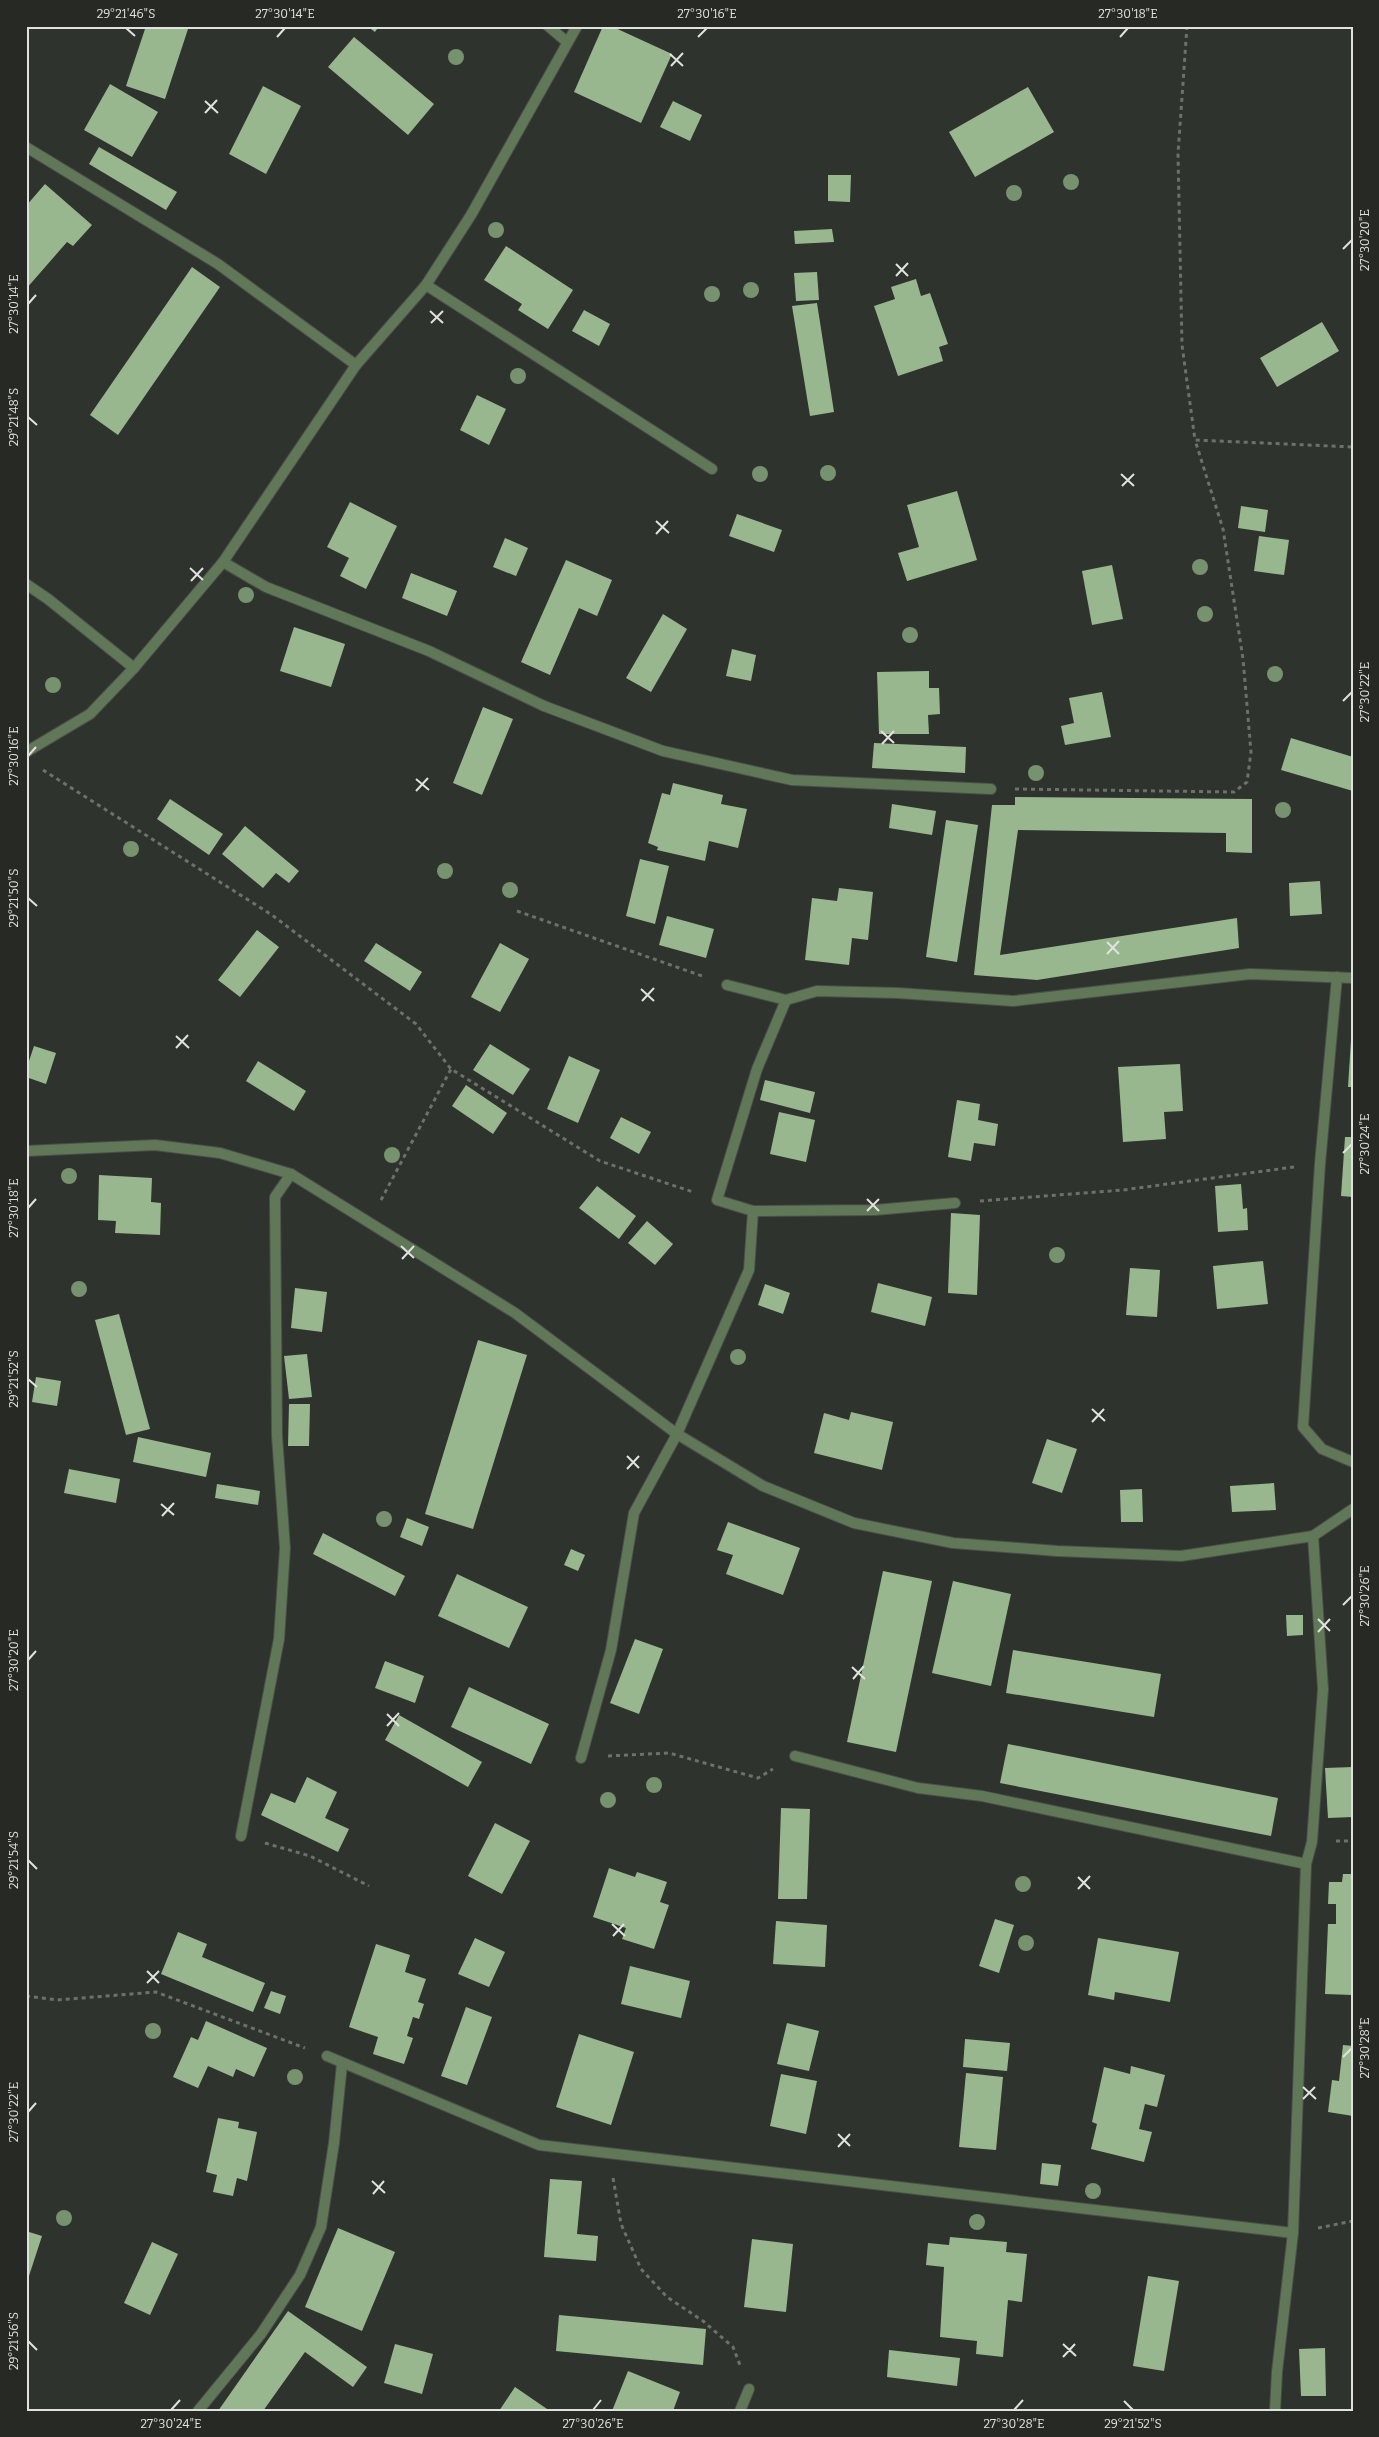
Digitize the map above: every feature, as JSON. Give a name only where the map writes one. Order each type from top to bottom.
[{"type":"street","points":[[548,26],[567,42]]},
{"type":"street","points":[[26,752],[90,714],[134,668],[223,562],[356,365],[426,285],[471,215],[577,26]]},
{"type":"street","points":[[26,147],[218,264],[356,365]]},
{"type":"street","points":[[426,285],[712,469]]},
{"type":"street","points":[[223,562],[266,587],[428,651],[544,706],[663,751],[792,780],[991,789]]},
{"type":"street","points":[[26,584],[48,599],[134,668]]},
{"type":"street","points":[[727,985],[786,1000],[817,991],[898,993],[1014,1001],[1250,974],[1353,978]]},
{"type":"street","points":[[1337,977],[1320,1164],[1303,1427],[1322,1449],[1353,1462]]},
{"type":"street","points":[[786,1000],[758,1069],[717,1200],[753,1212],[876,1210],[955,1203]]},
{"type":"street","points":[[26,1151],[155,1145],[220,1153],[291,1174],[515,1313],[677,1434],[763,1486],[854,1523],[953,1543],[1057,1551],[1181,1556],[1313,1536],[1353,1509]]},
{"type":"street","points":[[241,1836],[279,1639],[285,1548],[277,1436],[275,1197],[291,1174]]},
{"type":"street","points":[[581,1758],[611,1650],[634,1513],[677,1434],[749,1270],[753,1212]]},
{"type":"street","points":[[1275,2411],[1277,2372],[1293,2233],[1306,1864],[1312,1842],[1323,1690],[1313,1536]]},
{"type":"street","points":[[795,1756],[918,1788],[982,1796],[1306,1864]]},
{"type":"street","points":[[327,2056],[342,2064],[539,2145],[1293,2233]]},
{"type":"street","points":[[198,2411],[261,2334],[300,2275],[321,2227],[334,2143],[342,2064]]},
{"type":"street","points":[[740,2411],[749,2389]]},
{"type":"path","points":[[991,789],[1234,792],[1247,782],[1251,752],[1242,659],[1226,548],[1223,529],[1195,440],[1182,336],[1178,154],[1187,26]]},
{"type":"path","points":[[1195,440],[1353,447]]},
{"type":"path","points":[[40,768],[272,915],[416,1024],[451,1069],[600,1161],[717,1200]]},
{"type":"path","points":[[517,911],[727,985]]},
{"type":"path","points":[[368,1223],[451,1069]]},
{"type":"path","points":[[955,1203],[1123,1190],[1320,1164]]},
{"type":"path","points":[[581,1758],[669,1753],[758,1778],[795,1756]]},
{"type":"path","points":[[241,1836],[310,1856],[369,1886]]},
{"type":"path","points":[[26,1996],[57,2000],[156,1992],[327,2056]]},
{"type":"path","points":[[610,2154],[620,2224],[641,2269],[668,2297],[703,2321],[733,2347],[749,2389]]},
{"type":"path","points":[[1293,2233],[1353,2220]]},
{"type":"building","points":[[146,26],[189,26],[165,99],[126,86]]},
{"type":"building","points":[[367,26],[379,26],[375,32]]},
{"type":"building","points":[[603,26],[611,26],[672,54],[641,123],[574,92]]},
{"type":"building","points":[[354,37],[434,104],[408,135],[328,67]]},
{"type":"building","points":[[110,84],[158,112],[132,157],[84,130]]},
{"type":"building","points":[[263,86],[301,106],[266,174],[229,154]]},
{"type":"building","points":[[1028,87],[1054,132],[975,177],[949,132]]},
{"type":"building","points":[[673,101],[702,115],[690,141],[660,127]]},
{"type":"building","points":[[99,147],[177,192],[166,210],[89,164]]},
{"type":"building","points":[[828,175],[851,175],[850,202],[828,201]]},
{"type":"building","points":[[45,184],[92,225],[73,246],[67,242],[26,289],[26,219],[29,216],[26,213],[26,206]]},
{"type":"building","points":[[832,229],[834,242],[795,244],[794,231]]},
{"type":"building","points":[[506,246],[573,290],[548,329],[518,310],[522,304],[484,280]]},
{"type":"building","points":[[192,267],[220,287],[118,435],[90,415]]},
{"type":"building","points":[[817,272],[819,300],[796,301],[794,273]]},
{"type":"building","points":[[916,279],[921,296],[930,293],[948,344],[939,347],[943,361],[898,376],[874,306],[895,299],[891,287]]},
{"type":"building","points":[[817,303],[834,412],[810,416],[792,306]]},
{"type":"building","points":[[584,310],[610,324],[599,346],[572,331]]},
{"type":"building","points":[[1322,322],[1339,351],[1277,387],[1260,358]]},
{"type":"building","points":[[477,395],[506,409],[489,445],[460,430]]},
{"type":"building","points":[[957,491],[977,560],[907,581],[898,553],[919,547],[907,505]]},
{"type":"building","points":[[350,502],[397,526],[366,589],[340,576],[349,558],[327,547]]},
{"type":"building","points":[[1241,506],[1268,510],[1265,532],[1238,528]]},
{"type":"building","points":[[737,514],[782,530],[774,552],[729,536]]},
{"type":"building","points":[[1259,536],[1289,540],[1284,575],[1254,571]]},
{"type":"building","points":[[505,538],[528,548],[516,576],[493,567]]},
{"type":"building","points":[[566,560],[612,580],[597,616],[579,608],[550,675],[521,662]]},
{"type":"building","points":[[1112,565],[1123,619],[1092,625],[1082,571]]},
{"type":"building","points":[[411,573],[457,591],[447,616],[402,598]]},
{"type":"building","points":[[663,614],[687,629],[651,692],[626,678]]},
{"type":"building","points":[[294,627],[345,644],[331,687],[280,671]]},
{"type":"building","points":[[732,649],[756,655],[751,681],[726,676]]},
{"type":"building","points":[[929,671],[929,688],[939,688],[940,714],[928,715],[929,734],[879,734],[877,672]]},
{"type":"building","points":[[1102,692],[1111,737],[1065,745],[1061,726],[1074,723],[1069,698]]},
{"type":"building","points":[[483,707],[513,719],[482,795],[453,783]]},
{"type":"building","points":[[1291,738],[1353,757],[1353,791],[1281,770]]},
{"type":"building","points":[[874,743],[966,747],[965,773],[872,768]]},
{"type":"building","points":[[673,783],[723,795],[721,804],[747,809],[738,848],[709,841],[705,861],[657,850],[658,847],[648,843],[662,793],[670,795]]},
{"type":"building","points":[[1015,797],[1252,799],[1252,853],[1226,852],[1226,833],[1018,830],[1000,955],[1237,918],[1239,948],[1037,980],[974,975],[992,805],[1015,805]]},
{"type":"building","points":[[170,799],[223,834],[209,855],[157,819]]},
{"type":"building","points":[[892,804],[936,811],[932,835],[889,828]]},
{"type":"building","points":[[946,820],[978,825],[957,962],[926,957]]},
{"type":"building","points":[[245,826],[299,871],[289,883],[276,873],[263,888],[222,854]]},
{"type":"building","points":[[640,859],[669,866],[655,924],[626,916]]},
{"type":"building","points":[[1320,881],[1322,914],[1290,916],[1289,883]]},
{"type":"building","points":[[839,888],[873,892],[868,940],[852,938],[849,965],[805,960],[812,898],[837,901]]},
{"type":"building","points":[[667,916],[714,929],[706,958],[659,945]]},
{"type":"building","points":[[257,930],[279,947],[240,997],[218,980]]},
{"type":"building","points":[[376,943],[422,972],[410,991],[364,961]]},
{"type":"building","points":[[500,943],[529,959],[500,1012],[471,997]]},
{"type":"building","points":[[1351,1040],[1353,1040],[1353,1087],[1348,1087]]},
{"type":"building","points":[[490,1044],[530,1069],[513,1095],[473,1070]]},
{"type":"building","points":[[34,1046],[56,1053],[46,1084],[26,1077],[26,1070]]},
{"type":"building","points":[[569,1056],[600,1070],[578,1123],[547,1109]]},
{"type":"building","points":[[258,1061],[306,1091],[294,1111],[246,1081]]},
{"type":"building","points":[[1180,1064],[1183,1111],[1164,1112],[1166,1139],[1123,1142],[1118,1067]]},
{"type":"building","points":[[765,1080],[815,1092],[810,1113],[760,1100]]},
{"type":"building","points":[[466,1085],[507,1113],[493,1134],[452,1106]]},
{"type":"building","points":[[957,1100],[980,1104],[978,1120],[998,1124],[995,1146],[974,1143],[971,1161],[948,1157]]},
{"type":"building","points":[[779,1112],[815,1120],[806,1162],[770,1154]]},
{"type":"building","points":[[621,1117],[651,1132],[639,1154],[610,1138]]},
{"type":"building","points":[[1345,1137],[1353,1137],[1353,1197],[1341,1196]]},
{"type":"building","points":[[99,1175],[152,1178],[151,1202],[161,1203],[160,1235],[115,1233],[116,1221],[98,1220]]},
{"type":"building","points":[[1241,1184],[1243,1209],[1247,1208],[1248,1230],[1218,1232],[1215,1186]]},
{"type":"building","points":[[597,1186],[636,1216],[619,1239],[579,1208]]},
{"type":"building","points":[[951,1213],[980,1215],[977,1295],[948,1293]]},
{"type":"building","points":[[647,1221],[673,1244],[655,1265],[628,1243]]},
{"type":"building","points":[[1263,1261],[1268,1304],[1217,1309],[1213,1266]]},
{"type":"building","points":[[1130,1268],[1160,1270],[1157,1317],[1126,1315]]},
{"type":"building","points":[[878,1283],[932,1297],[925,1326],[871,1312]]},
{"type":"building","points":[[765,1284],[790,1293],[783,1314],[758,1305]]},
{"type":"building","points":[[295,1288],[327,1292],[322,1332],[291,1328]]},
{"type":"building","points":[[119,1314],[150,1429],[126,1435],[95,1320]]},
{"type":"building","points":[[478,1340],[527,1355],[473,1529],[425,1514]]},
{"type":"building","points":[[307,1354],[312,1397],[289,1399],[284,1356]]},
{"type":"building","points":[[36,1377],[61,1381],[57,1406],[32,1402]]},
{"type":"building","points":[[289,1404],[310,1404],[309,1446],[288,1446]]},
{"type":"building","points":[[851,1412],[893,1422],[882,1470],[814,1453],[824,1413],[849,1420]]},
{"type":"building","points":[[138,1437],[211,1453],[206,1477],[133,1462]]},
{"type":"building","points":[[1047,1439],[1077,1449],[1062,1493],[1032,1483]]},
{"type":"building","points":[[69,1469],[120,1479],[116,1503],[64,1493]]},
{"type":"building","points":[[1274,1483],[1276,1510],[1232,1512],[1230,1486]]},
{"type":"building","points":[[217,1484],[260,1491],[258,1505],[215,1498]]},
{"type":"building","points":[[1142,1489],[1143,1522],[1121,1522],[1120,1490]]},
{"type":"building","points":[[407,1518],[429,1527],[422,1546],[400,1537]]},
{"type":"building","points":[[728,1522],[800,1548],[783,1595],[726,1574],[733,1555],[717,1550]]},
{"type":"building","points":[[323,1533],[405,1576],[395,1596],[313,1554]]},
{"type":"building","points":[[571,1549],[585,1555],[578,1571],[564,1565]]},
{"type":"building","points":[[883,1571],[932,1581],[896,1752],[847,1742]]},
{"type":"building","points":[[457,1574],[528,1607],[509,1648],[438,1616]]},
{"type":"building","points":[[953,1581],[1011,1594],[991,1686],[932,1673]]},
{"type":"building","points":[[1286,1615],[1303,1615],[1303,1635],[1287,1636]]},
{"type":"building","points":[[635,1639],[663,1649],[639,1714],[610,1703]]},
{"type":"building","points":[[1013,1650],[1161,1674],[1154,1717],[1006,1693]]},
{"type":"building","points":[[385,1661],[424,1676],[415,1703],[375,1688]]},
{"type":"building","points":[[469,1687],[549,1724],[531,1764],[451,1727]]},
{"type":"building","points":[[399,1715],[482,1762],[468,1787],[385,1740]]},
{"type":"building","points":[[1008,1744],[1278,1798],[1271,1836],[1000,1783]]},
{"type":"building","points":[[1353,1767],[1353,1817],[1328,1818],[1325,1768]]},
{"type":"building","points":[[307,1777],[337,1792],[325,1818],[349,1829],[338,1852],[261,1815],[271,1793],[295,1803]]},
{"type":"building","points":[[781,1808],[810,1809],[807,1899],[778,1899]]},
{"type":"building","points":[[495,1823],[530,1841],[502,1894],[468,1876]]},
{"type":"building","points":[[609,1868],[635,1877],[637,1872],[667,1882],[660,1902],[669,1905],[654,1949],[622,1939],[626,1928],[593,1917]]},
{"type":"building","points":[[1343,1874],[1353,1874],[1353,1995],[1325,1994],[1328,1924],[1336,1924],[1336,1904],[1328,1904],[1329,1882],[1342,1882]]},
{"type":"building","points":[[995,1919],[1014,1925],[999,1973],[979,1966]]},
{"type":"building","points":[[776,1921],[827,1925],[825,1967],[773,1964]]},
{"type":"building","points":[[178,1932],[207,1944],[202,1957],[265,1983],[253,2012],[161,1974]]},
{"type":"building","points":[[475,1938],[505,1952],[489,1987],[458,1974]]},
{"type":"building","points":[[1098,1938],[1179,1952],[1170,2002],[1115,1992],[1114,2000],[1088,1995]]},
{"type":"building","points":[[376,1944],[410,1955],[405,1972],[426,1979],[418,2002],[424,2004],[419,2019],[413,2017],[407,2036],[413,2038],[404,2064],[373,2054],[378,2037],[349,2027]]},
{"type":"building","points":[[630,1966],[690,1981],[681,2018],[621,2004]]},
{"type":"building","points":[[271,1991],[286,1996],[280,2014],[264,2008]]},
{"type":"building","points":[[466,2007],[492,2017],[467,2085],[441,2076]]},
{"type":"building","points":[[206,2021],[267,2048],[254,2077],[236,2069],[233,2077],[208,2066],[198,2088],[173,2077],[191,2037],[198,2040]]},
{"type":"building","points":[[787,2023],[819,2031],[809,2071],[777,2064]]},
{"type":"building","points":[[579,2034],[634,2052],[611,2125],[556,2107]]},
{"type":"building","points":[[965,2039],[1010,2043],[1007,2071],[963,2067]]},
{"type":"building","points":[[1343,2045],[1353,2046],[1353,2116],[1328,2112],[1332,2080],[1339,2081]]},
{"type":"building","points":[[1131,2066],[1165,2075],[1157,2107],[1145,2104],[1139,2129],[1152,2132],[1144,2162],[1091,2149],[1097,2124],[1092,2122],[1104,2067],[1130,2074]]},
{"type":"building","points":[[966,2073],[1003,2077],[996,2150],[959,2147]]},
{"type":"building","points":[[781,2074],[817,2081],[806,2134],[770,2126]]},
{"type":"building","points":[[218,2118],[239,2122],[238,2128],[257,2132],[247,2181],[237,2178],[233,2196],[213,2192],[217,2175],[206,2172]]},
{"type":"building","points":[[1042,2163],[1061,2165],[1058,2186],[1040,2184]]},
{"type":"building","points":[[550,2179],[582,2181],[577,2234],[598,2236],[596,2261],[544,2257]]},
{"type":"building","points":[[338,2228],[395,2252],[362,2331],[305,2307]]},
{"type":"building","points":[[26,2231],[42,2236],[28,2279],[26,2278]]},
{"type":"building","points":[[950,2237],[1007,2242],[1006,2252],[1027,2254],[1022,2302],[1008,2300],[1003,2357],[976,2354],[977,2341],[940,2337],[944,2267],[926,2265],[928,2243],[949,2245]]},
{"type":"building","points":[[752,2239],[793,2244],[786,2312],[744,2307]]},
{"type":"building","points":[[152,2242],[178,2254],[150,2315],[124,2303]]},
{"type":"building","points":[[1148,2276],[1179,2281],[1164,2371],[1133,2366]]},
{"type":"building","points":[[288,2311],[367,2367],[353,2387],[305,2352],[263,2411],[218,2411]]},
{"type":"building","points":[[559,2315],[706,2329],[703,2365],[556,2351]]},
{"type":"building","points":[[395,2344],[433,2354],[422,2394],[384,2383]]},
{"type":"building","points":[[1325,2348],[1326,2396],[1301,2396],[1299,2349]]},
{"type":"building","points":[[889,2350],[960,2358],[957,2386],[887,2377]]},
{"type":"building","points":[[628,2371],[680,2392],[673,2411],[612,2411]]},
{"type":"building","points":[[515,2387],[550,2411],[499,2411]]}]
